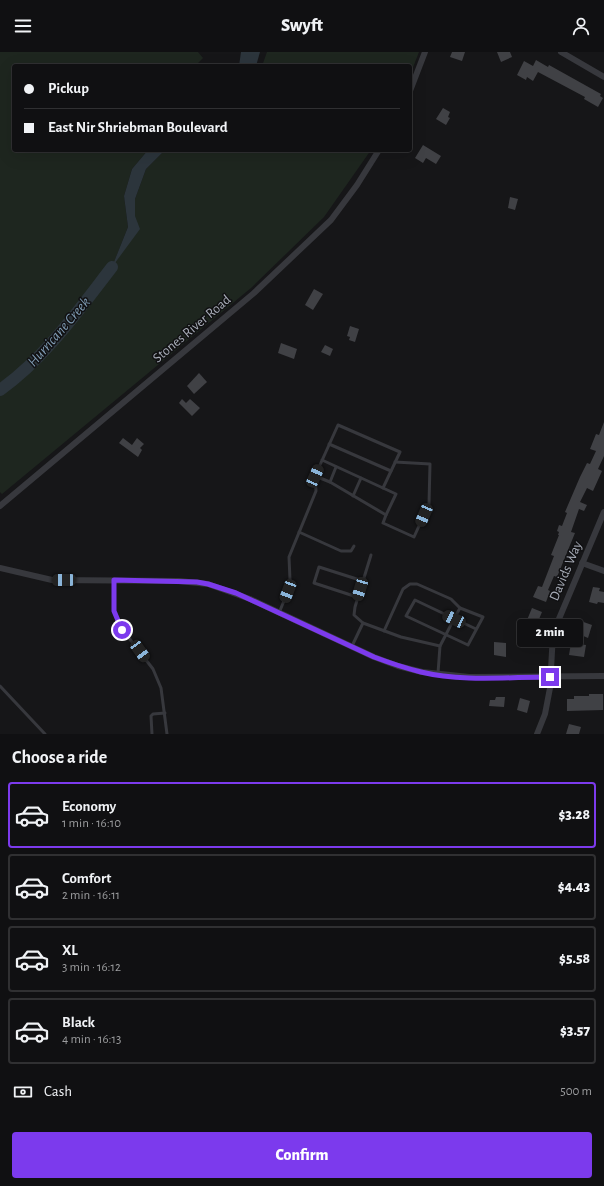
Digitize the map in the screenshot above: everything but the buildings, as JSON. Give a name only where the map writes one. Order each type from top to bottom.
[{"type":"street","points":[[412,86],[425,52]]},
{"type":"street","points":[[561,52],[604,77]]},
{"type":"street","name":"Stones River Road","points":[[0,506],[254,293],[331,220],[379,152]]},
{"type":"street","name":"Davids Way","points":[[537,734],[546,714],[553,633],[604,512]]},
{"type":"street","points":[[582,563],[604,571]]},
{"type":"street","points":[[0,568],[52,580],[179,581],[208,584],[236,593],[398,666],[422,672],[469,677],[604,676]]},
{"type":"lane","points":[[279,613],[288,591],[290,580],[289,556],[316,491],[315,476],[338,425],[400,452],[383,488]]},
{"type":"lane","points":[[329,444],[391,471]]},
{"type":"lane","points":[[322,460],[396,494],[383,523],[414,537],[429,504],[430,464],[395,462]]},
{"type":"lane","points":[[330,482],[336,467]]},
{"type":"lane","points":[[315,476],[330,482],[386,515]]},
{"type":"lane","points":[[354,496],[361,478]]},
{"type":"lane","points":[[299,532],[341,551],[351,551],[354,546]]},
{"type":"lane","points":[[371,555],[354,607],[354,615],[363,622],[384,631],[401,637],[440,646]]},
{"type":"lane","points":[[357,597],[314,583],[319,567],[363,581]]},
{"type":"lane","points":[[114,580],[114,611],[122,630],[153,669],[161,688],[167,734]]},
{"type":"lane","points":[[384,631],[403,589],[410,584],[417,584],[451,599],[460,608],[483,616],[468,645],[406,616],[415,600],[476,629]]},
{"type":"lane","points":[[438,674],[440,646],[460,608]]},
{"type":"lane","points":[[352,646],[363,622]]},
{"type":"lane","points":[[0,686],[45,734]]},
{"type":"lane","points":[[152,734],[150,716],[153,714],[165,713]]},
{"type":"shaded area","points":[[0,52],[198,52],[203,58],[197,64],[12,64],[12,152],[146,152],[132,169],[124,196],[128,227],[113,265],[135,216],[135,199],[146,169],[163,152],[370,152],[324,217],[251,288],[2,494],[0,492]]},
{"type":"shaded area","points":[[241,52],[260,52],[257,64],[239,64]]},
{"type":"shaded area","points":[[267,52],[419,52],[412,70],[412,64],[263,64]]},
{"type":"shaded area","points":[[146,152],[163,152],[146,169],[135,199],[135,216],[140,229],[112,267],[128,227],[124,196],[132,169]]},
{"type":"waterway","name":"Hurricane Creek","points":[[0,390],[46,349],[112,267]]},
{"type":"route","points":[[122,630],[114,611],[114,580],[197,582],[236,593],[374,657],[398,666],[422,672],[453,676],[550,677]]}]
